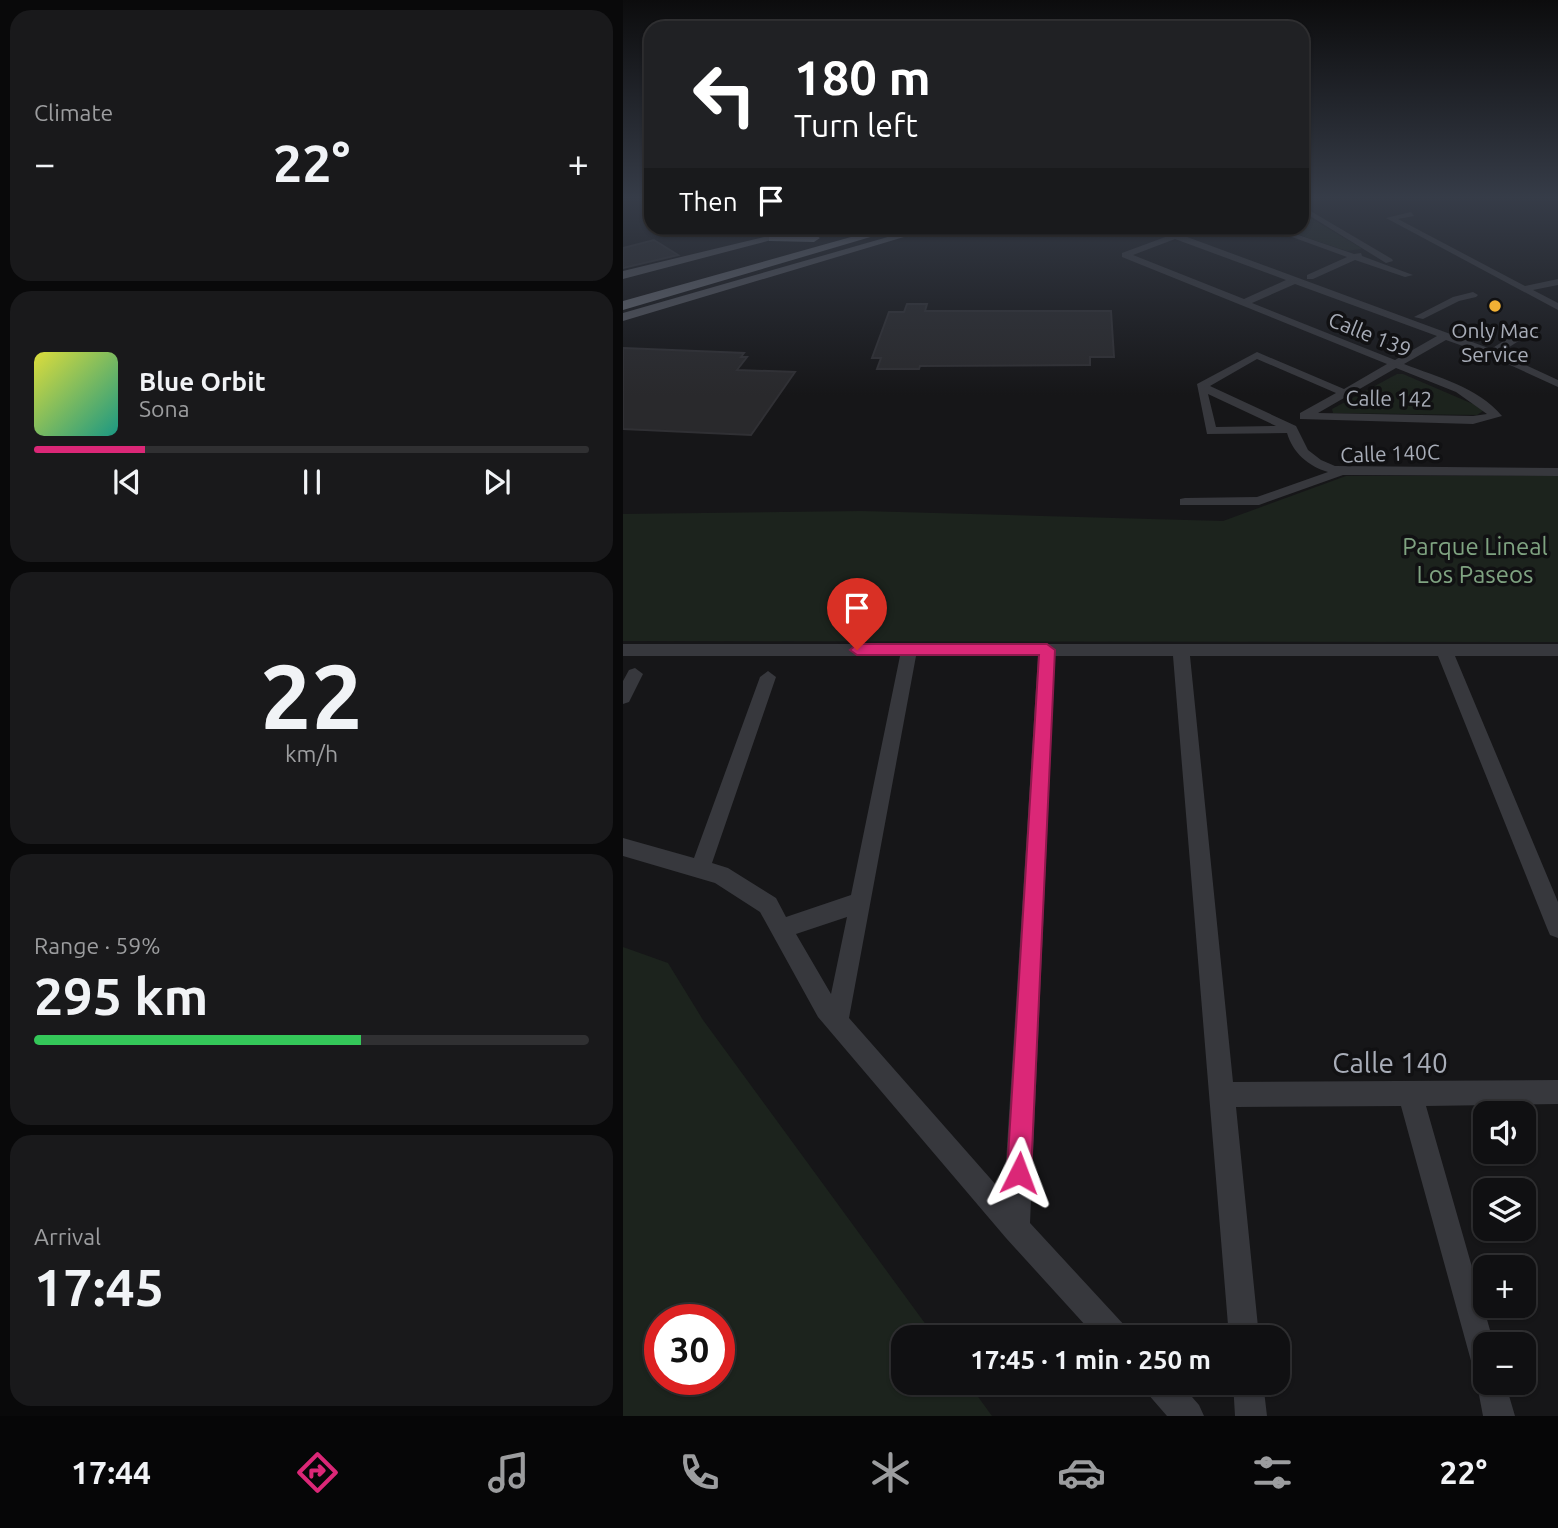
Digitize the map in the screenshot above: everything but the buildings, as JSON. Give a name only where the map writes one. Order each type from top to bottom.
[{"type":"highway","points":[[623,291],[714,263]]},
{"type":"highway","points":[[623,306],[757,263]]},
{"type":"main road","points":[[623,275],[671,263]]},
{"type":"main road","points":[[623,317],[808,263]]},
{"type":"street","name":"Calle 139","points":[[1145,263],[1460,390],[1496,416],[1473,419]]},
{"type":"street","points":[[1249,263],[1445,336],[1558,371]]},
{"type":"street","points":[[1253,265],[1257,263]]},
{"type":"street","points":[[1274,263],[1419,317],[1496,350],[1558,384]]},
{"type":"street","points":[[1310,277],[1340,263]]},
{"type":"street","points":[[1374,263],[1410,276],[1391,263]]},
{"type":"street","points":[[1475,263],[1558,307]]},
{"type":"street","points":[[1244,303],[1294,280]]},
{"type":"street","points":[[1524,289],[1558,282]]},
{"type":"street","points":[[1419,317],[1456,299],[1473,295]]},
{"type":"street","points":[[1352,302],[1363,296]]},
{"type":"street","points":[[1496,350],[1525,332],[1535,331]]},
{"type":"street","points":[[1342,471],[1325,468],[1311,460],[1294,440],[1291,429],[1294,422],[1445,336]]},
{"type":"street","points":[[1201,386],[1257,355],[1344,393]]},
{"type":"street","points":[[1201,386],[1291,429]]},
{"type":"street","points":[[1201,386],[1211,430],[1291,429]]},
{"type":"street","name":"Calle 142","points":[[1304,416],[1473,419]]},
{"type":"street","name":"Calle 140C","points":[[1185,502],[1259,501],[1342,471],[1558,472]]},
{"type":"street","points":[[623,649],[1558,650]]},
{"type":"street","points":[[837,1021],[909,650]]},
{"type":"street","points":[[1016,1228],[1047,650]]},
{"type":"street","points":[[1181,650],[1243,1325]]},
{"type":"street","points":[[1444,650],[1558,929]]},
{"type":"street","points":[[623,697],[635,674]]},
{"type":"street","points":[[700,869],[768,677]]},
{"type":"street","points":[[623,848],[721,875],[768,905],[826,1009],[1016,1228],[1105,1325]]},
{"type":"street","points":[[781,929],[860,902]]},
{"type":"street","name":"Calle 140","points":[[1223,1095],[1558,1092]]},
{"type":"street","points":[[1411,1093],[1476,1332]]},
{"type":"street","points":[[1169,1395],[1188,1416]]},
{"type":"street","points":[[1249,1395],[1251,1416]]},
{"type":"street","points":[[1493,1395],[1499,1416]]},
{"type":"green space","points":[[1397,374],[1403,374],[1480,407],[1483,411],[1477,415],[1333,413],[1332,409]]},
{"type":"green space","name":"Parque Lineal Los Paseos","points":[[1346,476],[1558,476],[1558,642],[623,641],[623,514],[862,511],[1223,521]]},
{"type":"green space","points":[[623,947],[668,963],[703,1020],[926,1325],[891,1325],[891,1395],[977,1395],[992,1416],[623,1416]]},
{"type":"place","name":"Only Mac Service","points":[[1495,306]]},
{"type":"route","points":[[857,650],[1047,650],[1019,1173]]}]
